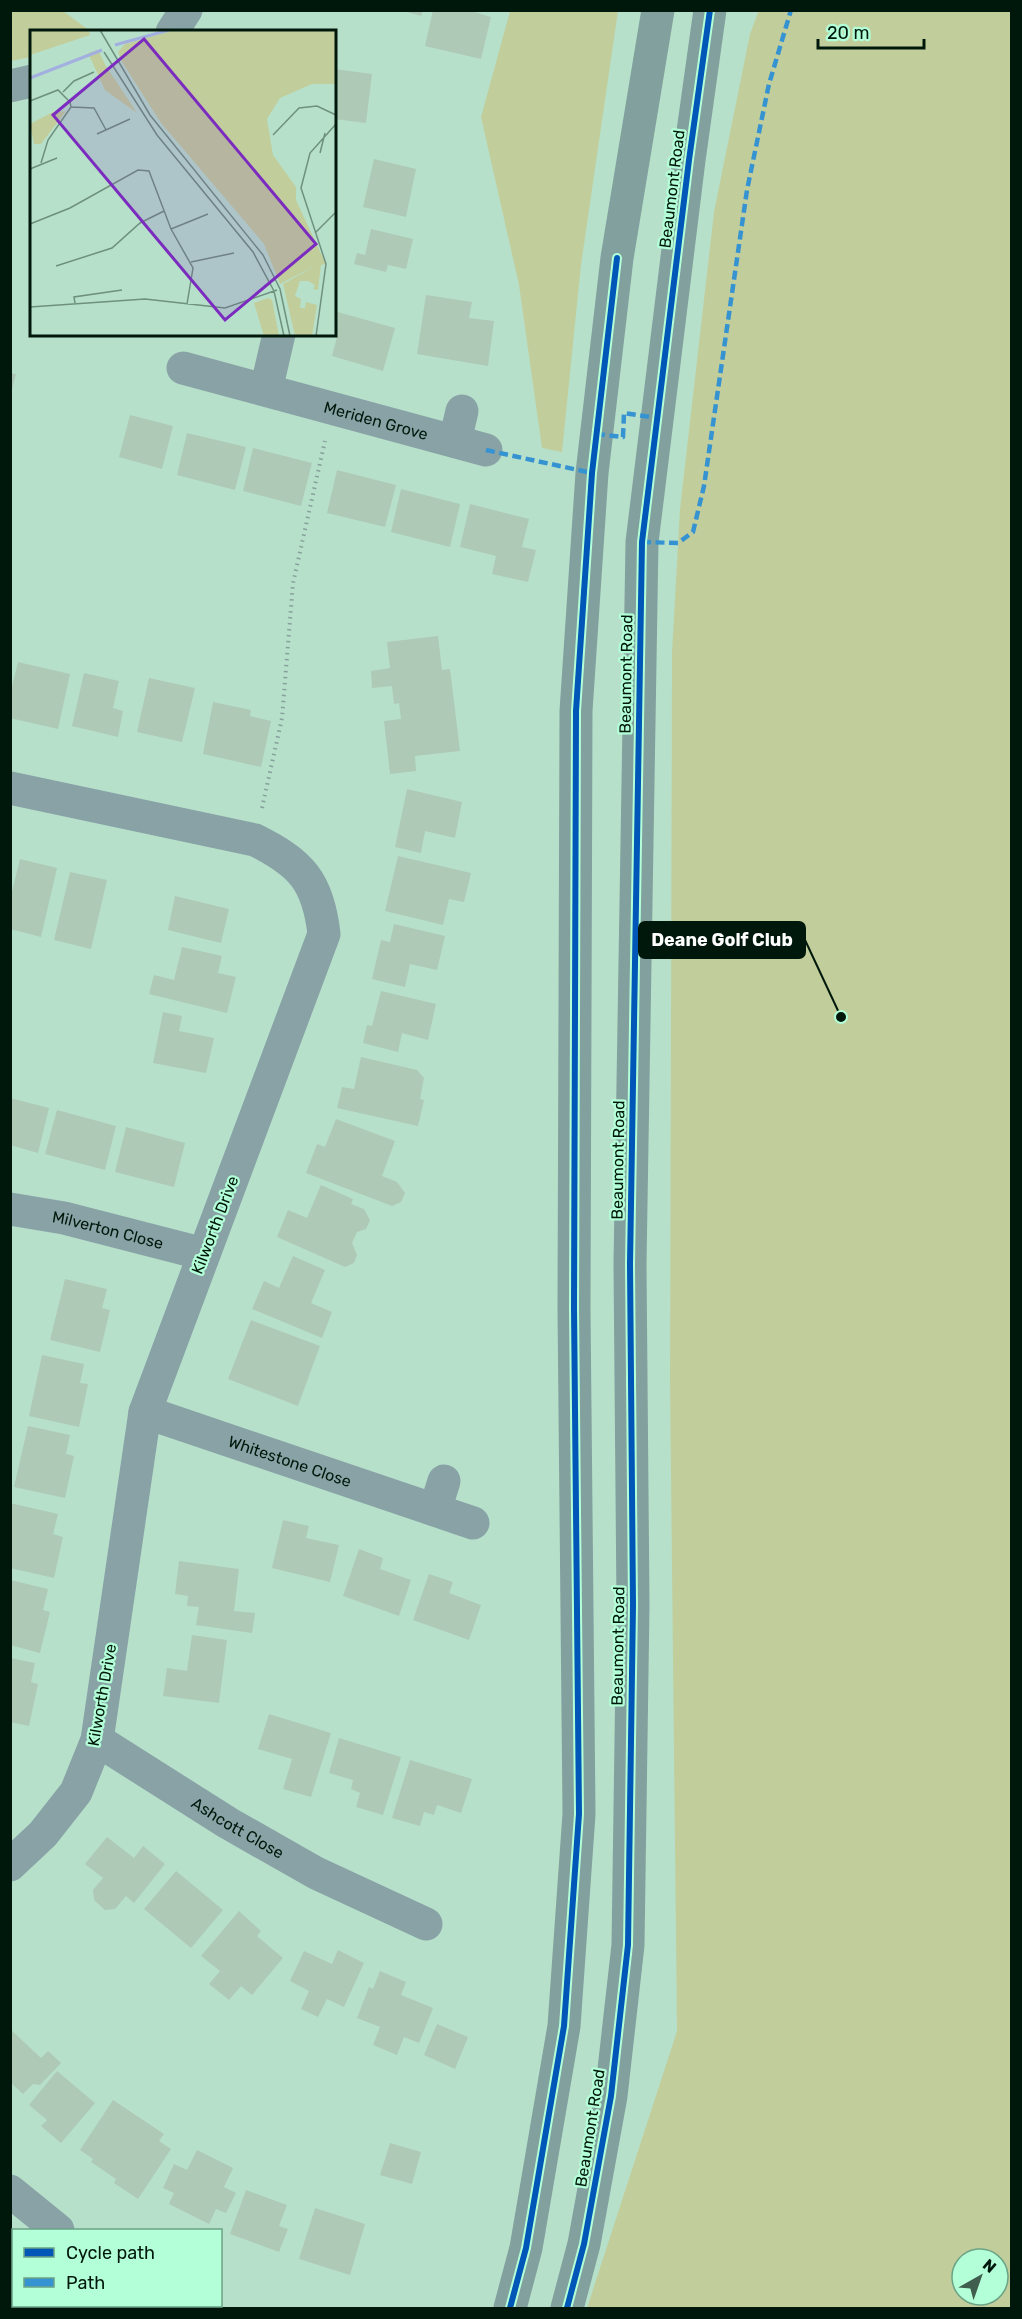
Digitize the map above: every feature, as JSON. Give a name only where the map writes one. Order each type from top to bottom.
[{"type":"highway","points":[[510,2308],[526,2248],[564,2026],[579,1826],[574,1308],[576,711],[592,473],[614,281],[658,10]]},
{"type":"highway","name":"Beaumont Road","points":[[567,2308],[584,2244],[611,2096],[628,1945],[633,1605],[630,1264],[642,542],[689,160],[710,10]]},
{"type":"street","points":[[173,30],[186,10]]},
{"type":"street","points":[[10,86],[30,81]]},
{"type":"street","points":[[266,390],[279,336]]},
{"type":"street","name":"Meriden Grove","points":[[183,368],[332,408],[459,426],[486,450]]},
{"type":"street","name":"Kilworth Drive","points":[[10,788],[255,840],[284,855],[308,878],[321,907],[324,934],[144,1412],[97,1740],[76,1792],[43,1834],[10,1865]]},
{"type":"street","name":"Milverton Close","points":[[10,1209],[64,1218],[204,1254]]},
{"type":"street","name":"Whitestone Close","points":[[144,1412],[439,1496],[473,1523]]},
{"type":"street","name":"Ashcott Close","points":[[97,1740],[228,1823],[316,1873],[392,1893],[426,1923]]},
{"type":"street","points":[[10,2191],[57,2229]]},
{"type":"path","points":[[255,840],[282,718],[293,583],[332,408]]},
{"type":"green space","points":[[11,10],[63,11],[89,30],[30,30],[30,57],[11,61]]},
{"type":"green space","points":[[759,10],[1011,11],[1011,2308],[587,2308],[677,2031],[670,1382],[672,652],[680,509],[714,212],[750,34]]},
{"type":"green space","points":[[510,11],[618,11],[581,265],[562,452],[542,448],[519,285],[481,117]]},
{"type":"building","points":[[400,10],[423,10],[421,16]]},
{"type":"building","points":[[433,10],[468,10],[491,17],[481,59],[425,46]]},
{"type":"building","points":[[336,69],[372,74],[366,123],[336,119]]},
{"type":"building","points":[[374,159],[416,169],[406,217],[363,207]]},
{"type":"building","points":[[371,229],[413,239],[406,269],[388,265],[386,272],[354,264],[357,253],[365,255]]},
{"type":"building","points":[[426,295],[472,302],[469,318],[494,321],[488,366],[417,354]]},
{"type":"building","points":[[336,312],[395,328],[383,371],[332,356],[338,333],[336,332]]},
{"type":"building","points":[[10,373],[16,374],[11,393],[10,393]]},
{"type":"building","points":[[130,415],[173,426],[162,469],[119,457]]},
{"type":"building","points":[[187,433],[246,447],[235,490],[177,475]]},
{"type":"building","points":[[253,448],[312,463],[301,506],[243,491]]},
{"type":"building","points":[[337,470],[396,485],[385,527],[327,513]]},
{"type":"building","points":[[401,489],[460,504],[450,547],[391,532]]},
{"type":"building","points":[[470,504],[529,519],[522,547],[536,550],[528,582],[492,574],[496,556],[460,547]]},
{"type":"building","points":[[438,636],[442,670],[450,669],[460,751],[415,756],[416,771],[390,774],[384,721],[401,719],[399,703],[394,704],[392,686],[372,688],[371,671],[390,668],[387,642]]},
{"type":"building","points":[[18,662],[70,674],[58,729],[10,718],[10,695]]},
{"type":"building","points":[[84,673],[119,681],[113,708],[123,711],[118,737],[72,726]]},
{"type":"building","points":[[149,678],[195,688],[182,742],[137,732]]},
{"type":"building","points":[[213,702],[251,710],[250,716],[271,721],[261,767],[203,754]]},
{"type":"building","points":[[407,789],[462,802],[455,838],[425,831],[421,853],[395,847]]},
{"type":"building","points":[[398,856],[471,873],[464,902],[449,899],[443,925],[385,911]]},
{"type":"building","points":[[20,859],[57,868],[41,937],[10,929],[10,900]]},
{"type":"building","points":[[70,872],[107,880],[91,949],[54,940]]},
{"type":"building","points":[[175,896],[229,909],[221,943],[168,930]]},
{"type":"building","points":[[394,924],[445,936],[437,970],[410,964],[405,987],[372,979],[381,940],[390,942]]},
{"type":"building","points":[[182,947],[222,956],[218,973],[236,977],[227,1013],[149,994],[154,975],[174,980]]},
{"type":"building","points":[[381,991],[436,1004],[428,1040],[402,1033],[398,1052],[363,1043],[367,1025],[372,1026]]},
{"type":"building","points":[[163,1012],[182,1016],[179,1031],[214,1038],[206,1073],[153,1063]]},
{"type":"building","points":[[361,1057],[417,1070],[424,1078],[420,1099],[424,1100],[418,1126],[337,1108],[342,1087],[354,1089]]},
{"type":"building","points":[[10,1098],[49,1108],[38,1153],[10,1145]]},
{"type":"building","points":[[57,1110],[116,1126],[105,1170],[45,1154]]},
{"type":"building","points":[[336,1119],[395,1141],[382,1176],[397,1182],[405,1193],[401,1202],[392,1206],[306,1173],[317,1144],[325,1147]]},
{"type":"building","points":[[126,1127],[185,1143],[174,1187],[115,1172]]},
{"type":"building","points":[[321,1185],[353,1199],[351,1204],[364,1209],[370,1220],[366,1229],[357,1232],[352,1243],[357,1255],[354,1263],[345,1267],[277,1237],[288,1210],[307,1218]]},
{"type":"building","points":[[293,1256],[325,1270],[311,1303],[332,1312],[322,1338],[252,1309],[264,1281],[279,1288]]},
{"type":"building","points":[[65,1279],[107,1289],[102,1308],[110,1310],[100,1352],[50,1340]]},
{"type":"building","points":[[251,1320],[320,1346],[298,1406],[228,1379]]},
{"type":"building","points":[[42,1355],[84,1364],[80,1383],[88,1384],[79,1427],[29,1416]]},
{"type":"building","points":[[28,1426],[70,1435],[66,1454],[74,1456],[65,1498],[14,1487]]},
{"type":"building","points":[[10,1503],[58,1514],[53,1534],[63,1537],[54,1578],[10,1568],[12,1528],[10,1528]]},
{"type":"building","points":[[283,1520],[309,1526],[306,1538],[339,1545],[330,1582],[272,1568]]},
{"type":"building","points":[[359,1549],[383,1558],[380,1569],[411,1580],[399,1616],[343,1596]]},
{"type":"building","points":[[179,1561],[239,1569],[234,1611],[255,1613],[252,1633],[196,1625],[199,1607],[187,1606],[188,1596],[175,1594]]},
{"type":"building","points":[[429,1574],[453,1582],[449,1593],[481,1605],[469,1640],[413,1620]]},
{"type":"building","points":[[10,1580],[48,1589],[43,1610],[50,1612],[40,1653],[10,1645]]},
{"type":"building","points":[[192,1635],[227,1640],[219,1703],[163,1696],[167,1668],[187,1671]]},
{"type":"building","points":[[10,1658],[35,1663],[31,1682],[38,1684],[29,1726],[10,1722]]},
{"type":"building","points":[[269,1714],[331,1733],[311,1797],[283,1789],[292,1759],[258,1749]]},
{"type":"building","points":[[339,1738],[401,1757],[383,1815],[356,1807],[360,1793],[351,1789],[353,1780],[329,1773]]},
{"type":"building","points":[[410,1760],[472,1779],[461,1813],[437,1805],[434,1815],[424,1812],[420,1826],[392,1818]]},
{"type":"building","points":[[107,1837],[134,1858],[143,1846],[165,1864],[134,1903],[126,1896],[115,1909],[105,1910],[94,1900],[93,1890],[103,1878],[85,1864]]},
{"type":"building","points":[[176,1871],[223,1910],[191,1948],[144,1909]]},
{"type":"building","points":[[239,1911],[261,1931],[257,1936],[283,1958],[252,1995],[241,1986],[229,2000],[209,1984],[220,1971],[201,1956]]},
{"type":"building","points":[[338,1950],[364,1963],[344,2007],[327,1999],[318,2017],[301,2009],[309,1991],[290,1981],[304,1951],[332,1964]]},
{"type":"building","points":[[380,1971],[406,1982],[401,1995],[433,2008],[419,2043],[404,2037],[397,2055],[373,2045],[380,2027],[357,2018],[369,1987],[373,1989]]},
{"type":"building","points":[[437,2024],[468,2037],[455,2069],[424,2055]]},
{"type":"building","points":[[10,2029],[41,2058],[48,2051],[61,2063],[40,2085],[33,2084],[23,2094],[10,2082]]},
{"type":"building","points":[[57,2071],[95,2103],[61,2143],[41,2126],[47,2120],[29,2105]]},
{"type":"building","points":[[113,2100],[164,2134],[159,2141],[171,2149],[138,2199],[114,2183],[116,2179],[91,2162],[93,2159],[80,2150]]},
{"type":"building","points":[[390,2143],[421,2152],[412,2184],[380,2175]]},
{"type":"building","points":[[197,2150],[233,2168],[224,2187],[236,2193],[226,2213],[216,2209],[209,2224],[169,2204],[174,2193],[163,2188],[174,2164],[187,2170]]},
{"type":"building","points":[[246,2190],[287,2205],[279,2226],[288,2229],[279,2252],[230,2234]]},
{"type":"building","points":[[315,2208],[365,2224],[350,2275],[299,2259]]},
{"type":"marked path","points":[[642,542],[678,543],[693,532],[704,486],[747,190],[769,84],[791,10]]},
{"type":"marked path","points":[[596,434],[623,437],[624,413],[657,418]]},
{"type":"marked path","points":[[486,450],[592,473]]},
{"type":"cycle path","points":[[567,2308],[584,2244],[611,2096],[628,1945],[633,1605],[630,1264],[642,542],[689,160],[710,10]]},
{"type":"cycle path","points":[[510,2308],[526,2248],[564,2026],[579,1814],[574,1308],[576,711],[592,473],[617,258]]},
{"type":"place","name":"Deane Golf Club","points":[[841,1017]]}]
